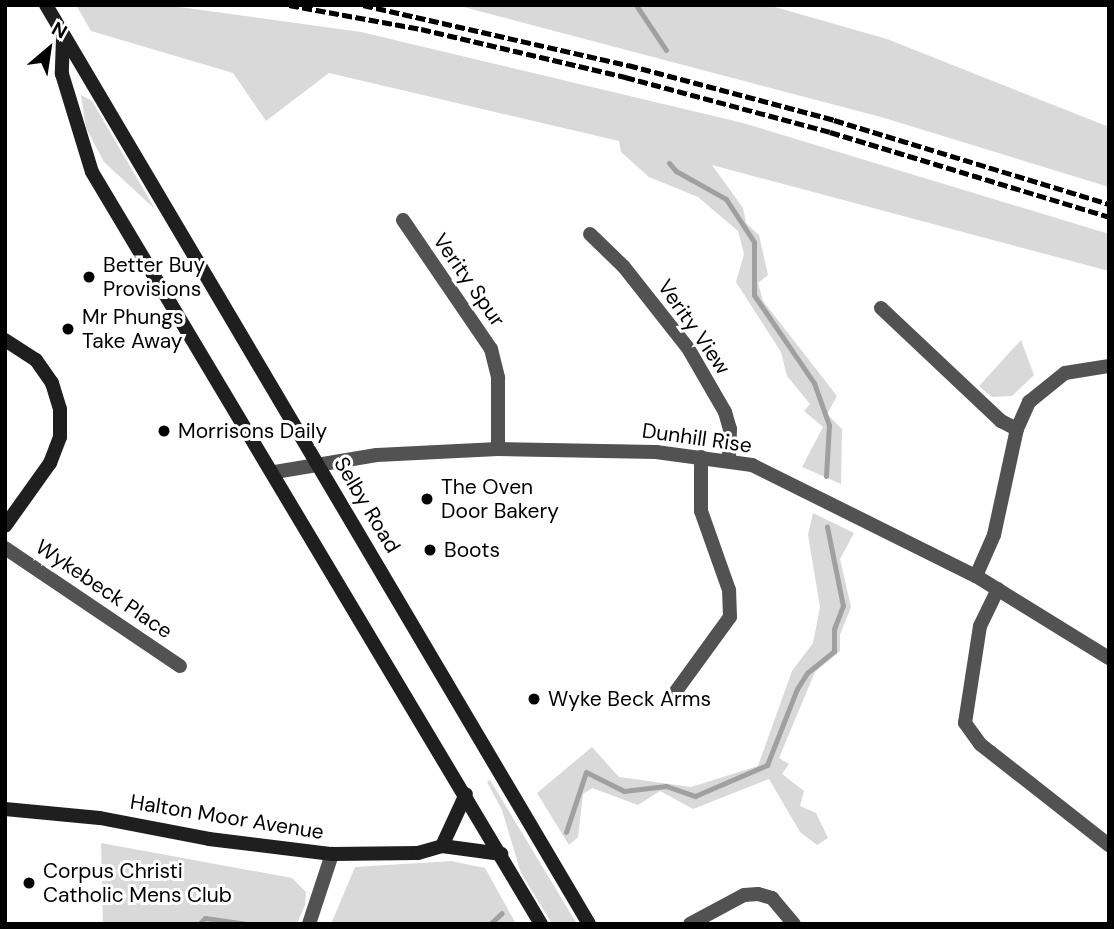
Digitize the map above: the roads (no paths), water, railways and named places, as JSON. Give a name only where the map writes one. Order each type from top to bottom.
[{"type":"main road","name":"Selby Road","points":[[46,5],[63,38],[589,924]]},
{"type":"main road","name":"Selby Road","points":[[63,38],[62,74],[92,172],[275,472],[541,924]]},
{"type":"main road","points":[[5,340],[36,360],[52,383],[60,410],[60,437],[50,463],[5,526]]},
{"type":"main road","points":[[442,846],[466,794]]},
{"type":"main road","name":"Halton Moor Avenue","points":[[5,809],[100,818],[209,839],[332,854],[418,853],[442,846],[501,855]]},
{"type":"street","name":"Verity Spur","points":[[403,220],[491,349],[498,378],[498,449]]},
{"type":"street","name":"Verity View","points":[[590,233],[657,309],[710,383],[730,429],[729,460]]},
{"type":"street","points":[[881,308],[1001,421],[1017,429]]},
{"type":"street","points":[[976,576],[994,535],[1017,429],[1029,402],[1052,381],[1080,368],[1109,366]]},
{"type":"street","name":"Dunhill Rise","points":[[275,472],[317,462],[498,449],[604,449],[729,460],[780,476],[976,576],[1109,658]]},
{"type":"street","points":[[674,694],[725,630],[732,603],[701,510],[701,457]]},
{"type":"street","name":"Wykebeck Place","points":[[5,548],[180,666]]},
{"type":"street","points":[[998,589],[980,626],[965,723],[980,744],[1109,845]]},
{"type":"street","points":[[309,924],[332,854]]},
{"type":"street","points":[[690,924],[744,895],[758,894],[772,898],[794,924]]},
{"type":"waterway","points":[[636,5],[666,50]]},
{"type":"waterway","points":[[669,163],[676,171],[726,199],[754,242],[754,295],[814,383],[829,425],[826,476]]},
{"type":"waterway","points":[[566,832],[586,772],[624,791],[666,786],[695,796],[767,765],[797,689],[807,673],[834,651],[834,629],[843,606],[827,527]]},
{"type":"waterway","points":[[490,924],[502,913]]},
{"type":"waterway","points":[[199,924],[205,918],[247,924]]},
{"type":"railway","points":[[289,5],[421,29],[625,77],[830,132],[1109,217]]},
{"type":"railway","points":[[363,5],[628,65],[834,120],[1109,204]]},
{"type":"place","name":"Better Buy Provisions","points":[[89,277]]},
{"type":"place","name":"Mr Phungs Take Away","points":[[68,329]]},
{"type":"place","name":"Morrisons Daily","points":[[164,431]]},
{"type":"place","name":"The Oven Door Bakery","points":[[427,499]]},
{"type":"place","name":"Boots","points":[[430,550]]},
{"type":"place","name":"Wyke Beck Arms","points":[[534,699]]},
{"type":"place","name":"Corpus Christi Catholic Mens Club","points":[[29,883]]}]
